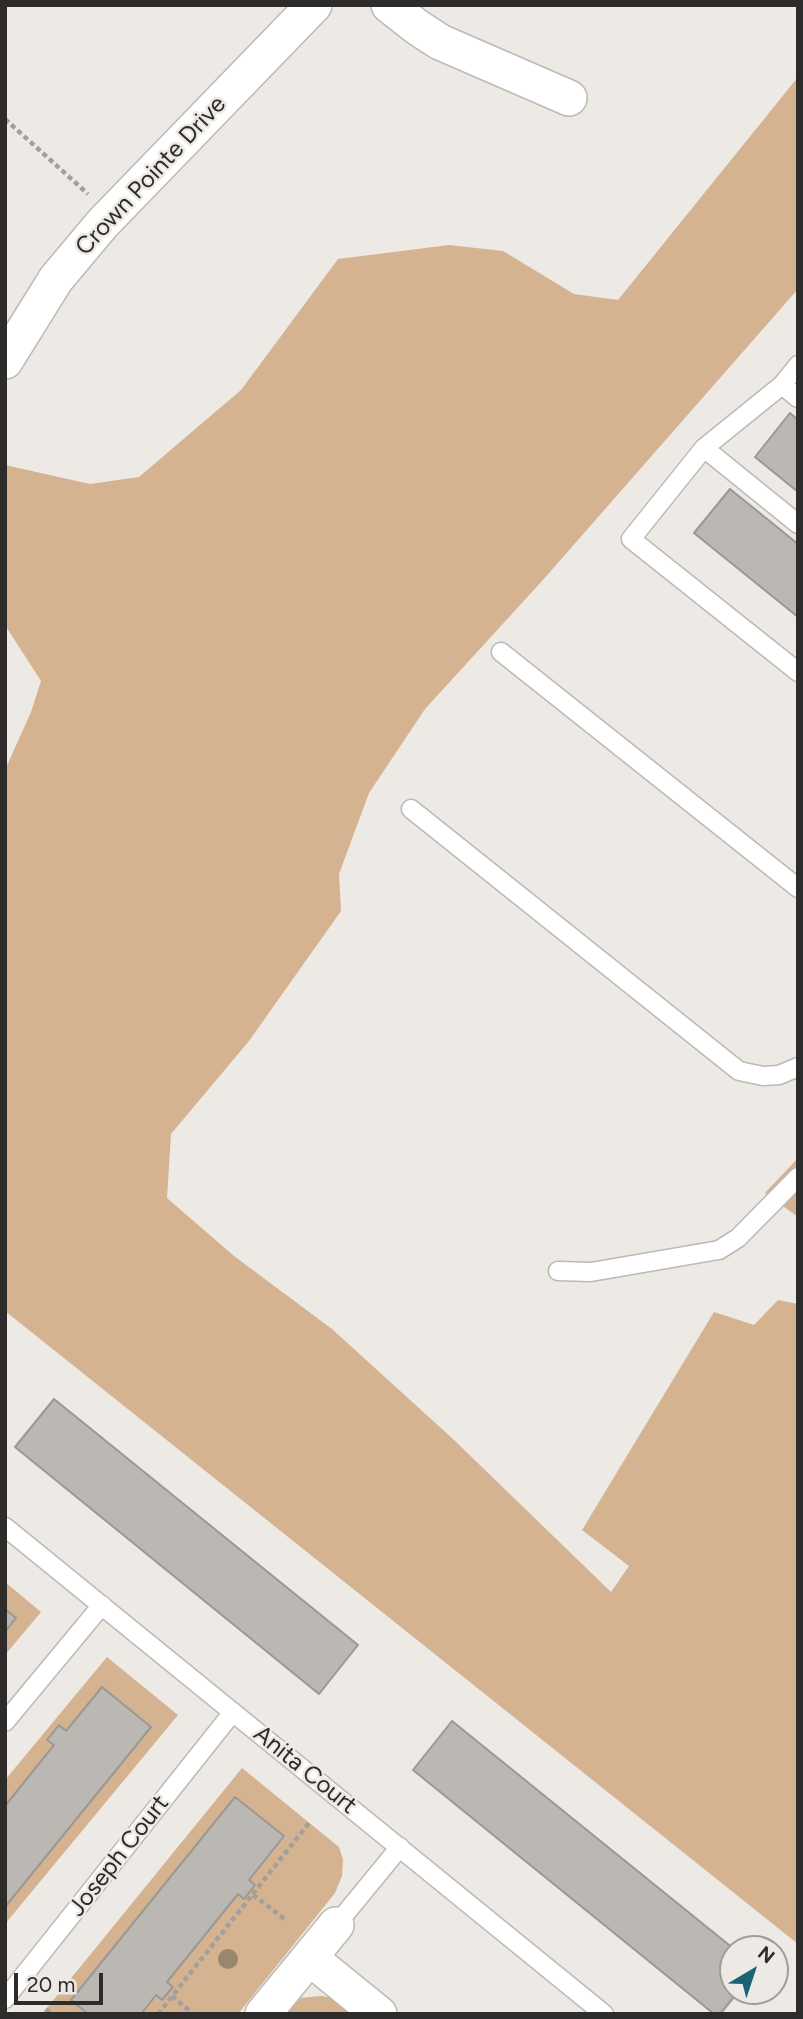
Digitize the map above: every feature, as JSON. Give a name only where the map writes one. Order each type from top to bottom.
[{"type":"street","name":"Crown Pointe Drive","points":[[5,361],[56,279],[103,223],[314,5]]},
{"type":"street","points":[[389,5],[440,42],[569,97]]},
{"type":"street","points":[[263,2014],[336,1925]]},
{"type":"street","points":[[310,1958],[379,2014]]},
{"type":"lane","points":[[798,365],[782,385],[704,448],[631,539],[798,672]]},
{"type":"lane","points":[[782,385],[798,398]]},
{"type":"lane","points":[[704,448],[798,524]]},
{"type":"lane","points":[[501,652],[798,888]]},
{"type":"lane","points":[[411,809],[739,1071],[779,1076],[798,1067]]},
{"type":"lane","points":[[558,1271],[592,1272],[719,1250],[738,1238],[798,1177]]},
{"type":"lane","name":"Anita Court","points":[[5,1527],[604,2014]]},
{"type":"lane","points":[[5,1722],[102,1605]]},
{"type":"lane","name":"Joseph Court","points":[[5,1999],[233,1712]]},
{"type":"lane","points":[[336,1925],[400,1847]]},
{"type":"path","points":[[5,119],[88,194]]},
{"type":"path","points":[[158,2014],[309,1823]]},
{"type":"path","points":[[253,1895],[286,1920]]},
{"type":"path","points":[[172,1996],[193,2014]]},
{"type":"path","points":[[46,2009],[52,2014]]},
{"type":"shaded area","points":[[798,77],[798,289],[542,581],[425,709],[369,793],[339,874],[341,911],[249,1041],[171,1134],[167,1198],[234,1256],[332,1329],[453,1439],[611,1592],[629,1566],[582,1530],[714,1312],[754,1325],[778,1300],[798,1304],[798,1944],[5,1311],[5,770],[31,712],[41,681],[5,625],[5,465],[90,484],[139,477],[241,390],[338,259],[449,245],[503,251],[574,294],[618,300]]},
{"type":"shaded area","points":[[798,1158],[798,1217],[765,1193]]},
{"type":"shaded area","points":[[5,1582],[41,1612],[5,1655]]},
{"type":"shaded area","points":[[107,1657],[178,1715],[5,1924],[5,1780]]},
{"type":"shaded area","points":[[242,1768],[339,1847],[343,1859],[342,1876],[335,1893],[238,2014],[42,2014]]},
{"type":"shaded area","points":[[299,1998],[334,1998],[355,2014],[286,2014]]},
{"type":"building","points":[[790,413],[798,420],[798,492],[755,457]]},
{"type":"building","points":[[730,489],[798,544],[798,617],[694,533]]},
{"type":"building","points":[[54,1399],[358,1645],[319,1694],[15,1447]]},
{"type":"building","points":[[5,1609],[16,1618],[5,1632]]},
{"type":"building","points":[[102,1687],[151,1727],[5,1907],[5,1806],[54,1745],[47,1740],[59,1725],[66,1731]]},
{"type":"building","points":[[452,1721],[719,1937],[719,2005],[727,2005],[720,2014],[714,2014],[413,1770]]},
{"type":"building","points":[[235,1797],[284,1836],[249,1880],[255,1885],[244,1899],[238,1894],[167,1982],[173,1987],[162,2000],[156,1995],[141,2014],[88,2014],[71,2000]]}]
